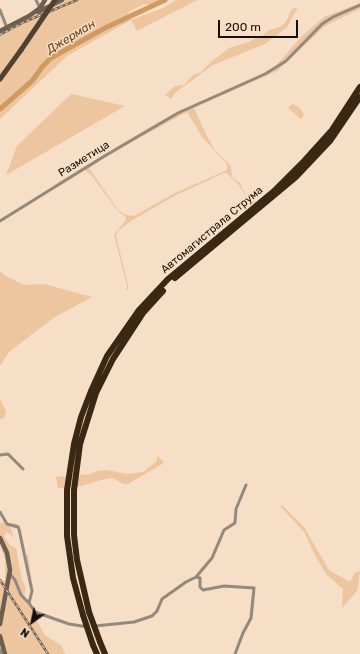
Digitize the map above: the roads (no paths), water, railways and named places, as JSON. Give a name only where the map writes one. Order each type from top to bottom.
[{"type":"highway","name":"Автомагистрала Струма","points":[[97,654],[83,615],[73,578],[66,536],[67,490],[74,444],[81,417],[107,356],[139,310],[168,279],[274,191],[304,161],[332,130],[360,87]]},
{"type":"highway","name":"Автомагистрала Струма","points":[[105,654],[89,612],[78,566],[73,510],[76,470],[87,419],[96,393],[113,359],[128,334],[159,294],[195,260],[257,212],[296,177],[330,141],[360,98]]},
{"type":"main road","points":[[29,16],[51,0]]},
{"type":"main road","points":[[47,8],[51,0]]},
{"type":"main road","points":[[0,79],[21,50],[51,0]]},
{"type":"main road","points":[[0,31],[62,0]]},
{"type":"main road","points":[[0,538],[7,552],[10,574],[0,624]]},
{"type":"main road","points":[[0,636],[5,654]]},
{"type":"street","points":[[36,0],[40,8]]},
{"type":"street","name":"Разметица","points":[[0,220],[178,113],[266,74],[286,61],[322,24],[333,17],[360,5]]},
{"type":"street","points":[[0,10],[7,28]]},
{"type":"street","points":[[0,455],[8,454],[23,469]]},
{"type":"street","points":[[10,574],[15,580],[21,595],[29,603],[34,612],[69,624],[88,627],[116,625],[152,616],[157,611],[162,600],[186,582],[196,577],[212,558],[224,530],[235,523],[236,509],[246,485]]},
{"type":"street","points":[[0,512],[7,524],[18,527],[19,529],[32,591],[29,603]]},
{"type":"street","points":[[196,577],[200,578],[200,587],[203,590],[224,586],[254,588],[251,618],[243,633],[236,654]]},
{"type":"street","points":[[0,650],[2,654]]},
{"type":"waterway","name":"Джерман","points":[[0,109],[32,81],[51,58],[105,28],[165,0]]},
{"type":"railway","points":[[0,35],[24,22],[77,0]]},
{"type":"railway","points":[[0,580],[48,654]]}]
